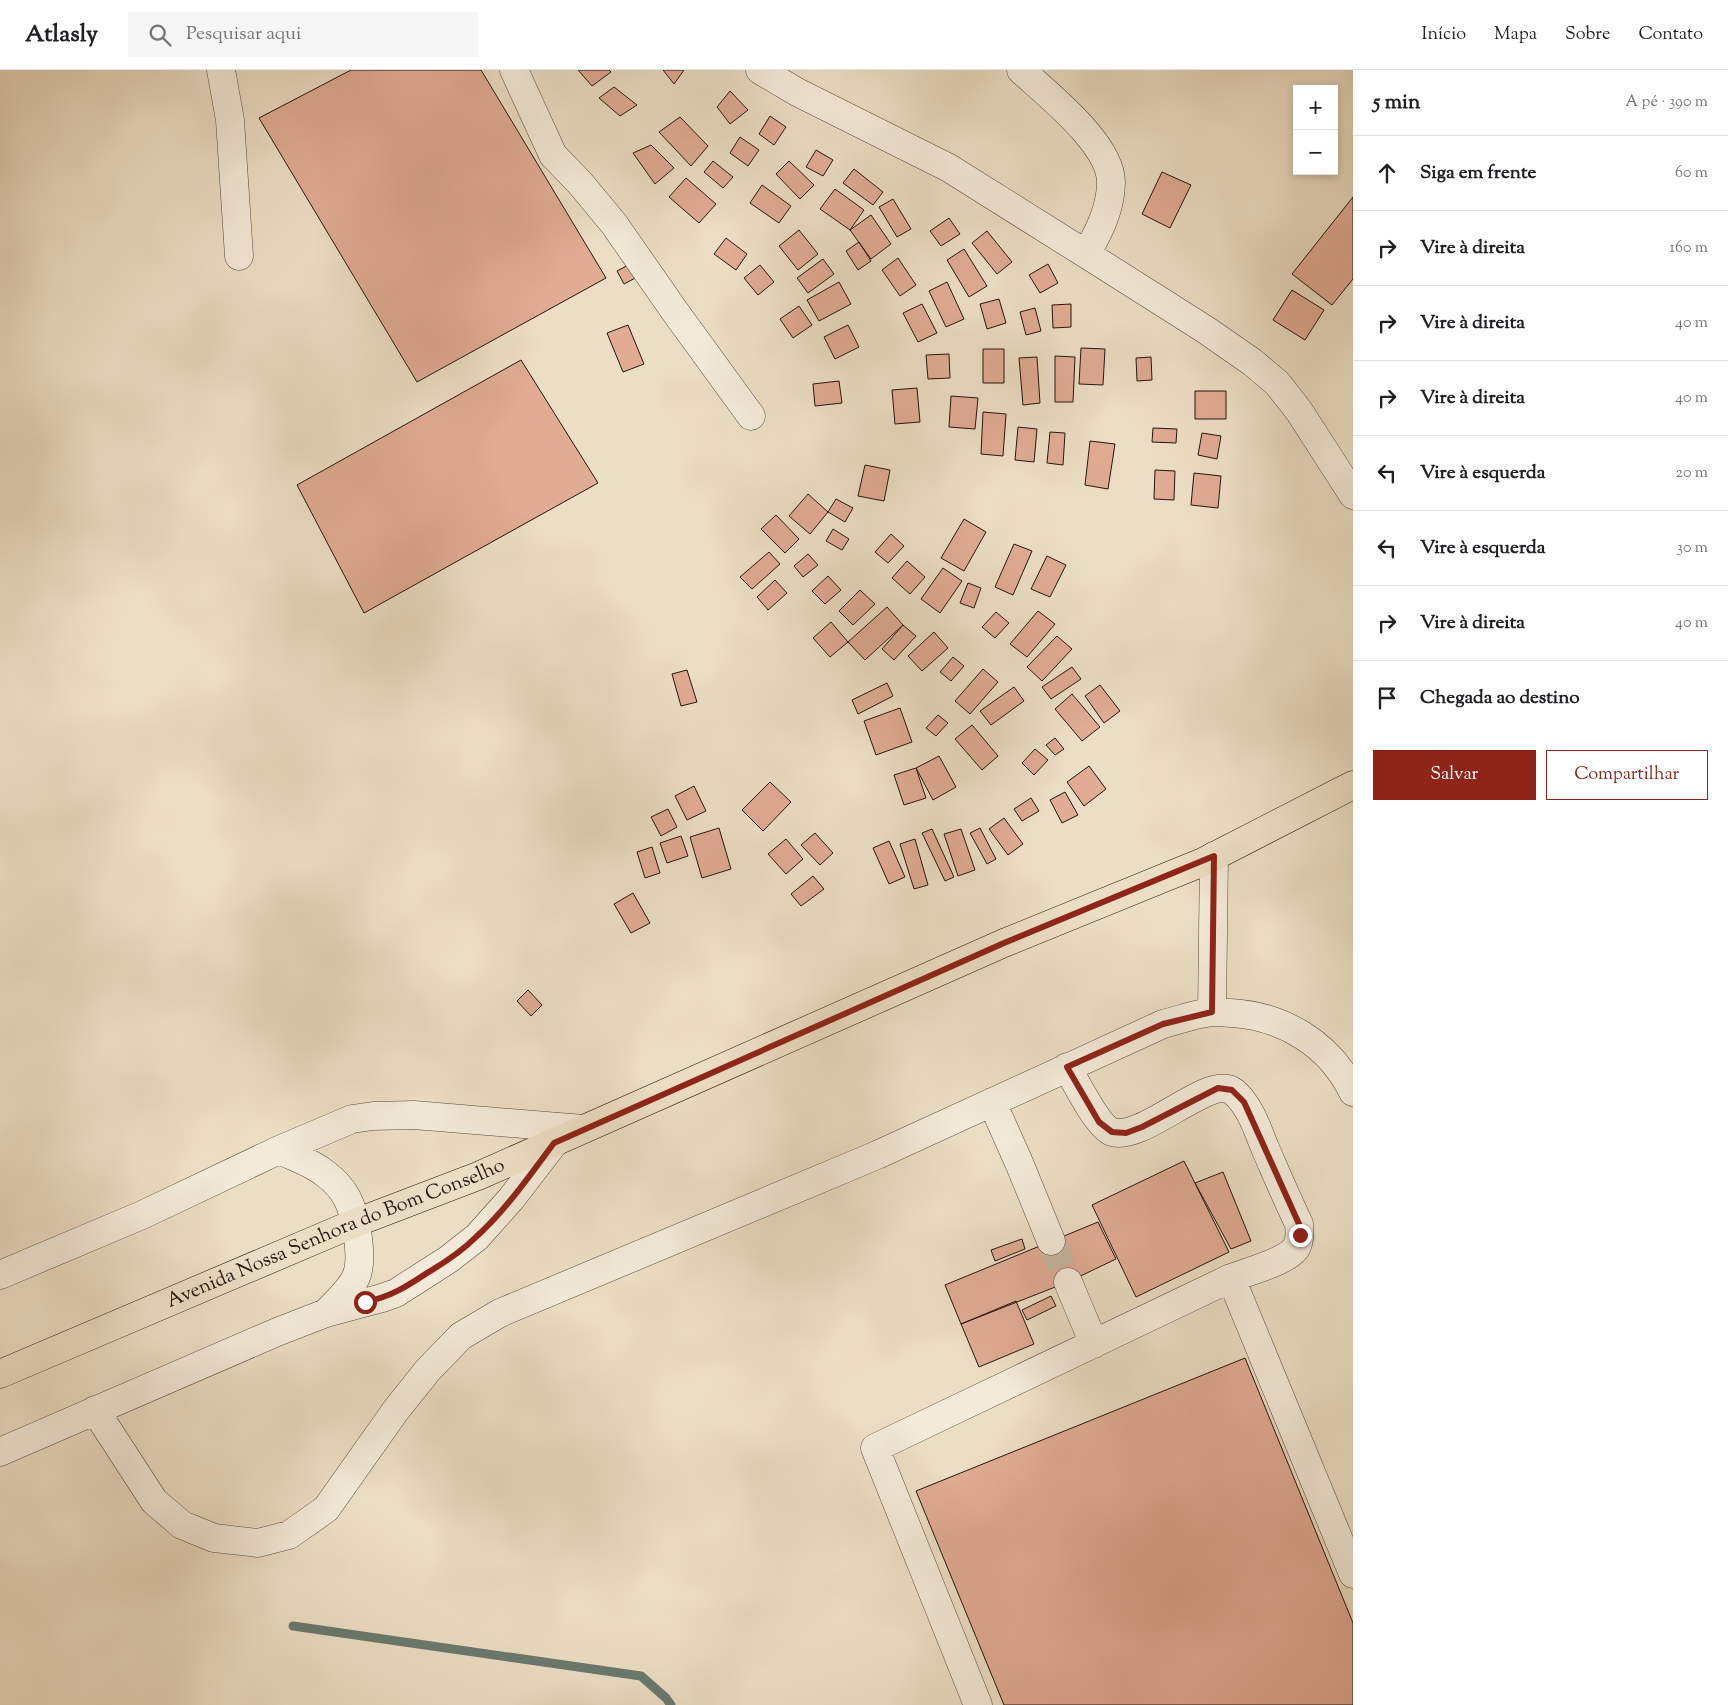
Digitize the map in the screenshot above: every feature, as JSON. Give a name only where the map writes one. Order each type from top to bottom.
[{"type":"main road","name":"Avenida Nossa Senhora do Bom Conselho","points":[[0,1374],[355,1223],[478,1176],[1004,943],[1214,856],[1353,785]]},
{"type":"street","points":[[220,70],[230,120],[239,256]]},
{"type":"street","points":[[514,70],[553,155],[580,183],[614,224],[751,416]]},
{"type":"street","points":[[760,70],[796,92],[948,168],[1227,344],[1277,383],[1299,411],[1353,495]]},
{"type":"street","points":[[1021,70],[1087,133],[1106,163],[1111,182],[1105,215],[1086,254]]},
{"type":"street","points":[[1212,1012],[1214,856]]},
{"type":"street","points":[[95,1410],[154,1501],[182,1526],[214,1538],[258,1544],[289,1535],[326,1510],[396,1410],[428,1370],[461,1336],[500,1313],[877,1155],[1163,1024],[1212,1012],[1250,1014],[1282,1023],[1306,1037],[1325,1053],[1347,1079],[1353,1092]]},
{"type":"street","points":[[978,1705],[875,1448],[1231,1278],[1288,1256],[1296,1247],[1300,1235],[1299,1224],[1244,1102],[1232,1090],[1218,1088],[1142,1127],[1126,1133],[1112,1132],[1099,1122],[1067,1067]]},
{"type":"street","points":[[992,1102],[1051,1241]]},
{"type":"street","points":[[0,1276],[150,1211],[279,1150],[352,1119],[372,1116],[414,1115],[584,1129]]},
{"type":"street","points":[[0,1452],[326,1313],[396,1293],[449,1259],[477,1237],[511,1200],[554,1143]]},
{"type":"street","points":[[279,1150],[316,1166],[337,1183],[349,1202],[355,1223],[360,1259],[356,1277],[346,1292],[326,1313]]},
{"type":"street","points":[[1231,1278],[1353,1574]]},
{"type":"street","points":[[1068,1282],[1094,1344]]},
{"type":"building","points":[[351,70],[481,70],[606,278],[417,382],[259,118]]},
{"type":"building","points":[[578,70],[609,70],[611,72],[592,86]]},
{"type":"building","points":[[663,70],[684,70],[674,84]]},
{"type":"building","points":[[614,87],[637,105],[620,116],[599,98]]},
{"type":"building","points":[[730,91],[748,110],[730,124],[717,107]]},
{"type":"building","points":[[770,116],[786,127],[774,145],[759,134]]},
{"type":"building","points":[[680,117],[708,146],[691,166],[659,132]]},
{"type":"building","points":[[740,137],[759,150],[748,166],[730,153]]},
{"type":"building","points":[[651,145],[674,168],[655,184],[633,153]]},
{"type":"building","points":[[816,150],[833,160],[823,176],[806,167]]},
{"type":"building","points":[[713,161],[733,177],[723,188],[704,172]]},
{"type":"building","points":[[789,161],[814,185],[800,199],[776,174]]},
{"type":"building","points":[[854,169],[883,192],[873,205],[843,183]]},
{"type":"building","points":[[1162,172],[1191,185],[1170,228],[1142,214]]},
{"type":"building","points":[[686,178],[716,204],[699,223],[669,197]]},
{"type":"building","points":[[762,185],[791,206],[779,223],[750,203]]},
{"type":"building","points":[[835,189],[864,210],[850,230],[820,209]]},
{"type":"building","points":[[1353,197],[1353,279],[1332,305],[1292,274]]},
{"type":"building","points":[[893,199],[911,229],[897,237],[879,207]]},
{"type":"building","points":[[871,215],[891,244],[871,259],[850,230]]},
{"type":"building","points":[[949,218],[960,234],[941,246],[930,231]]},
{"type":"building","points":[[799,230],[818,254],[798,270],[779,246]]},
{"type":"building","points":[[987,231],[1012,262],[997,274],[972,243]]},
{"type":"building","points":[[726,238],[747,254],[736,270],[714,254]]},
{"type":"building","points":[[859,242],[871,261],[858,270],[846,251]]},
{"type":"building","points":[[964,249],[987,286],[969,297],[947,260]]},
{"type":"building","points":[[898,258],[916,285],[900,296],[882,270]]},
{"type":"building","points":[[823,259],[834,274],[808,293],[797,278]]},
{"type":"building","points":[[634,262],[641,275],[624,284],[617,271]]},
{"type":"building","points":[[1048,264],[1058,283],[1040,293],[1029,275]]},
{"type":"building","points":[[760,265],[774,282],[758,295],[744,278]]},
{"type":"building","points":[[839,282],[851,304],[819,321],[807,300]]},
{"type":"building","points":[[947,282],[964,319],[946,327],[929,291]]},
{"type":"building","points":[[1292,290],[1324,310],[1305,340],[1273,320]]},
{"type":"building","points":[[999,299],[1006,323],[987,329],[980,304]]},
{"type":"building","points":[[922,304],[937,333],[918,342],[903,313]]},
{"type":"building","points":[[1071,304],[1071,327],[1053,328],[1052,305]]},
{"type":"building","points":[[799,306],[812,325],[793,338],[780,319]]},
{"type":"building","points":[[1035,308],[1041,331],[1026,335],[1020,312]]},
{"type":"building","points":[[628,325],[644,364],[623,372],[607,333]]},
{"type":"building","points":[[848,325],[859,347],[835,359],[824,337]]},
{"type":"building","points":[[1081,348],[1105,349],[1103,385],[1079,384]]},
{"type":"building","points":[[983,349],[1004,349],[1004,383],[983,383]]},
{"type":"building","points":[[949,354],[950,378],[928,379],[926,355]]},
{"type":"building","points":[[1055,356],[1075,357],[1073,402],[1055,402]]},
{"type":"building","points":[[1037,357],[1040,403],[1023,405],[1019,358]]},
{"type":"building","points":[[1151,357],[1152,380],[1137,381],[1136,358]]},
{"type":"building","points":[[521,360],[598,483],[364,613],[297,485]]},
{"type":"building","points":[[839,381],[842,403],[815,406],[813,384]]},
{"type":"building","points":[[917,388],[920,422],[895,424],[892,390]]},
{"type":"building","points":[[1195,391],[1226,391],[1226,419],[1195,419]]},
{"type":"building","points":[[951,396],[978,398],[975,429],[949,427]]},
{"type":"building","points":[[983,412],[1006,414],[1003,456],[981,454]]},
{"type":"building","points":[[1018,427],[1037,429],[1034,462],[1015,460]]},
{"type":"building","points":[[1153,428],[1177,429],[1176,443],[1152,442]]},
{"type":"building","points":[[1050,432],[1065,433],[1063,465],[1047,463]]},
{"type":"building","points":[[1202,433],[1221,436],[1217,459],[1198,455]]},
{"type":"building","points":[[1090,441],[1115,444],[1108,489],[1085,485]]},
{"type":"building","points":[[865,465],[890,470],[884,501],[858,496]]},
{"type":"building","points":[[1155,470],[1175,471],[1174,500],[1154,499]]},
{"type":"building","points":[[1194,473],[1221,476],[1218,508],[1191,505]]},
{"type":"building","points":[[808,494],[828,512],[810,534],[789,516]]},
{"type":"building","points":[[836,499],[853,508],[845,522],[828,512]]},
{"type":"building","points":[[776,515],[799,539],[785,553],[761,529]]},
{"type":"building","points":[[964,519],[986,532],[964,571],[941,558]]},
{"type":"building","points":[[833,529],[849,539],[842,550],[826,541]]},
{"type":"building","points":[[891,534],[904,546],[888,563],[875,552]]},
{"type":"building","points":[[1014,544],[1032,551],[1013,595],[995,587]]},
{"type":"building","points":[[769,552],[780,564],[752,589],[740,577]]},
{"type":"building","points":[[808,554],[818,565],[803,577],[794,566]]},
{"type":"building","points":[[1047,556],[1066,565],[1050,597],[1031,589]]},
{"type":"building","points":[[907,561],[925,577],[910,594],[892,578]]},
{"type":"building","points":[[943,568],[962,581],[940,613],[921,599]]},
{"type":"building","points":[[828,576],[841,590],[825,604],[812,591]]},
{"type":"building","points":[[775,580],[787,593],[768,610],[757,597]]},
{"type":"building","points":[[968,583],[981,588],[974,608],[960,603]]},
{"type":"building","points":[[860,590],[875,604],[853,625],[839,611]]},
{"type":"building","points":[[887,607],[903,625],[865,660],[848,642]]},
{"type":"building","points":[[1038,611],[1055,624],[1027,657],[1010,644]]},
{"type":"building","points":[[996,612],[1009,623],[995,638],[982,627]]},
{"type":"building","points":[[831,622],[848,642],[830,657],[813,638]]},
{"type":"building","points":[[903,625],[916,636],[894,660],[882,649]]},
{"type":"building","points":[[934,632],[948,648],[922,671],[908,656]]},
{"type":"building","points":[[1057,636],[1072,649],[1042,681],[1027,667]]},
{"type":"building","points":[[953,657],[964,666],[951,681],[940,672]]},
{"type":"building","points":[[1072,667],[1081,679],[1051,699],[1042,687]]},
{"type":"building","points":[[983,669],[998,682],[970,714],[955,701]]},
{"type":"building","points":[[687,670],[697,702],[681,706],[672,674]]},
{"type":"building","points":[[887,683],[893,696],[858,714],[852,700]]},
{"type":"building","points":[[1100,685],[1120,711],[1104,723],[1085,696]]},
{"type":"building","points":[[1014,687],[1024,701],[991,725],[980,711]]},
{"type":"building","points":[[1072,694],[1100,727],[1082,741],[1055,709]]},
{"type":"building","points":[[900,708],[912,742],[876,755],[864,721]]},
{"type":"building","points":[[938,715],[948,723],[936,736],[926,728]]},
{"type":"building","points":[[972,725],[998,756],[982,770],[955,739]]},
{"type":"building","points":[[1055,738],[1064,749],[1055,755],[1046,745]]},
{"type":"building","points":[[1035,749],[1048,760],[1034,775],[1022,763]]},
{"type":"building","points":[[939,756],[956,787],[933,800],[916,768]]},
{"type":"building","points":[[1089,766],[1106,789],[1084,806],[1067,782]]},
{"type":"building","points":[[916,768],[926,798],[904,805],[894,775]]},
{"type":"building","points":[[770,782],[791,802],[763,831],[742,810]]},
{"type":"building","points":[[694,786],[706,811],[687,820],[675,796]]},
{"type":"building","points":[[1065,792],[1078,815],[1062,823],[1050,800]]},
{"type":"building","points":[[1031,798],[1039,811],[1022,821],[1014,809]]},
{"type":"building","points":[[668,809],[677,827],[661,836],[651,817]]},
{"type":"building","points":[[1004,818],[1023,844],[1008,855],[989,829]]},
{"type":"building","points":[[719,828],[731,869],[702,878],[690,837]]},
{"type":"building","points":[[980,828],[996,859],[987,864],[970,833]]},
{"type":"building","points":[[932,829],[954,877],[945,881],[922,833]]},
{"type":"building","points":[[961,829],[975,870],[958,876],[944,834]]},
{"type":"building","points":[[815,833],[833,853],[820,865],[801,845]]},
{"type":"building","points":[[681,836],[688,856],[667,863],[660,843]]},
{"type":"building","points":[[786,839],[803,859],[786,874],[768,854]]},
{"type":"building","points":[[915,839],[928,885],[914,889],[900,844]]},
{"type":"building","points":[[889,841],[905,877],[889,884],[873,848]]},
{"type":"building","points":[[652,847],[660,873],[645,878],[637,852]]},
{"type":"building","points":[[813,876],[824,889],[801,906],[791,894]]},
{"type":"building","points":[[633,893],[650,923],[631,933],[614,904]]},
{"type":"building","points":[[528,990],[542,1005],[531,1016],[517,1001]]},
{"type":"building","points":[[1184,1161],[1229,1252],[1136,1297],[1092,1205]]},
{"type":"building","points":[[1223,1172],[1251,1241],[1231,1249],[1195,1183]]},
{"type":"building","points":[[1098,1222],[1116,1259],[1068,1282],[961,1324],[945,1285]]},
{"type":"building","points":[[1022,1239],[1025,1249],[995,1261],[991,1250]]},
{"type":"building","points":[[1051,1296],[1056,1306],[1027,1320],[1022,1310]]},
{"type":"building","points":[[1016,1301],[1034,1344],[979,1367],[961,1324]]},
{"type":"building","points":[[1245,1358],[1353,1623],[1353,1705],[1004,1705],[916,1491]]},
{"type":"waterway","points":[[293,1626],[641,1676],[666,1698],[671,1705]]},
{"type":"tunnel","points":[[1051,1241],[1068,1282]]},
{"type":"route","points":[[365,1302],[396,1293],[449,1259],[477,1237],[511,1200],[554,1143],[1004,943],[1214,856],[1212,1012],[1163,1024],[1067,1067],[1099,1122],[1112,1132],[1126,1133],[1142,1127],[1193,1099],[1218,1088],[1232,1090],[1244,1102],[1259,1133],[1299,1224],[1300,1235]]}]
